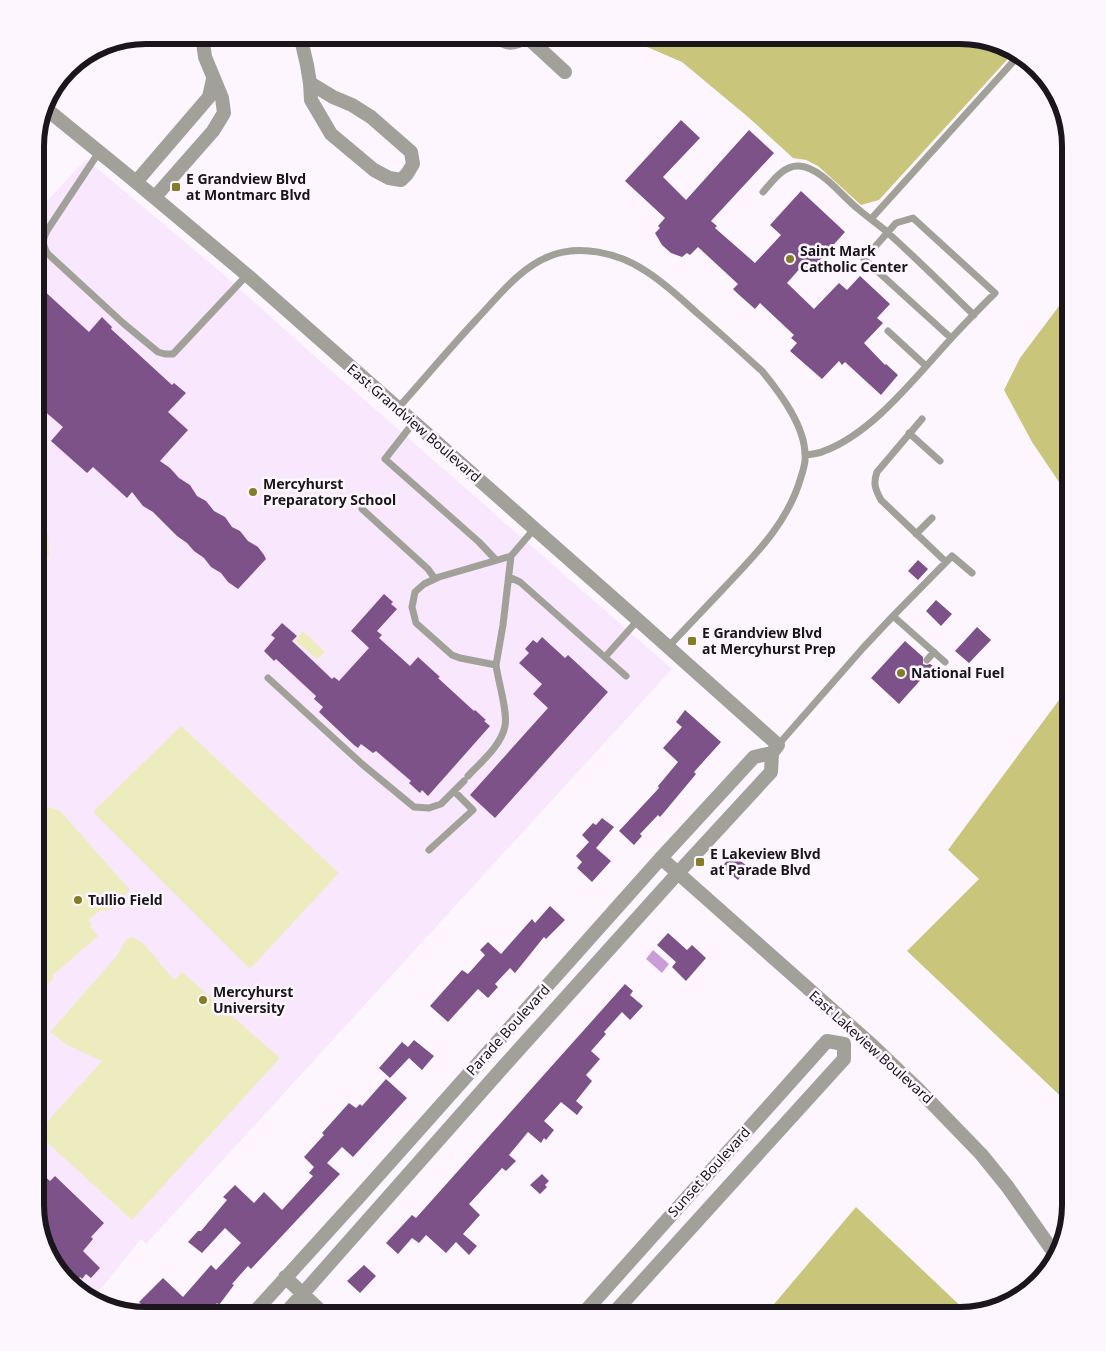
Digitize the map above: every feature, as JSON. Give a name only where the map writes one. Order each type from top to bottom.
[{"type":"street","points":[[155,197],[219,122],[224,113],[224,105],[205,57],[203,44]]},
{"type":"street","points":[[302,44],[310,83],[311,100],[331,134],[374,170],[389,178],[401,180],[413,164],[411,152],[404,144],[358,109],[310,83]]},
{"type":"street","points":[[535,44],[565,72]]},
{"type":"street","points":[[136,182],[210,97],[213,79]]},
{"type":"street","name":"East Grandview Boulevard","points":[[50,112],[247,275],[535,528],[668,647],[775,749]]},
{"type":"street","name":"Parade Boulevard","points":[[258,1307],[754,757],[775,749]]},
{"type":"street","name":"Parade Boulevard","points":[[291,1307],[504,1066],[771,772],[775,749]]},
{"type":"street","name":"East Lakeview Boulevard","points":[[661,858],[918,1089],[980,1154],[1006,1186],[1052,1250]]},
{"type":"street","name":"Sunset Boulevard","points":[[619,1307],[844,1059],[844,1044],[856,1032]]},
{"type":"street","name":"Sunset Boulevard","points":[[589,1307],[827,1042],[844,1044]]},
{"type":"street","points":[[285,1277],[316,1307]]},
{"type":"lane","points":[[871,219],[1015,60]]},
{"type":"lane","points":[[44,238],[56,216],[99,152]]},
{"type":"lane","points":[[763,192],[782,172],[790,167],[799,166],[810,169],[888,232],[974,315]]},
{"type":"lane","points":[[806,455],[830,449],[858,432],[896,399],[995,293],[913,218],[896,223],[864,259],[951,338]]},
{"type":"lane","points":[[44,244],[48,254],[123,324],[158,352],[165,354],[173,354],[188,340],[247,275]]},
{"type":"lane","points":[[398,408],[484,312],[523,273],[537,262],[552,256],[572,252],[608,254],[625,259],[666,285],[762,372],[775,387],[792,412],[806,455],[798,488],[778,527],[758,552],[668,647]]},
{"type":"lane","points":[[888,331],[926,366]]},
{"type":"lane","points":[[922,419],[877,472],[874,480],[875,490],[881,500],[946,562]]},
{"type":"lane","points":[[414,422],[385,459],[479,542],[496,560]]},
{"type":"lane","points":[[909,432],[940,461]]},
{"type":"lane","points":[[362,509],[428,569],[435,579]]},
{"type":"lane","points":[[916,534],[932,518]]},
{"type":"lane","points":[[268,678],[368,769],[414,807],[430,808],[441,804],[496,745],[505,727],[505,716],[496,665],[512,556],[535,528]]},
{"type":"lane","points":[[496,665],[452,655],[416,623],[412,607],[415,592],[424,584],[512,556]]},
{"type":"lane","points":[[775,749],[857,655],[952,556],[972,572]]},
{"type":"lane","points":[[509,577],[520,582],[626,676]]},
{"type":"lane","points":[[893,616],[945,662]]},
{"type":"lane","points":[[604,657],[638,620]]},
{"type":"lane","points":[[927,660],[934,652]]},
{"type":"lane","points":[[428,850],[473,810],[454,791]]},
{"type":"shaded area","points":[[640,44],[967,44],[993,49],[1010,57],[879,200],[861,205],[818,166],[806,160],[793,158],[748,117],[682,62]]},
{"type":"shaded area","points":[[86,159],[223,274],[672,669],[146,1244],[141,1239],[97,1294],[78,1282],[61,1262],[49,1238],[44,1205],[44,204]]},
{"type":"shaded area","points":[[1062,302],[1062,489],[1032,442],[1004,390],[1020,358]]},
{"type":"shaded area","points":[[1062,665],[1062,1097],[907,951],[979,879],[948,850],[1059,700]]},
{"type":"shaded area","points":[[653,950],[669,964],[662,973],[646,959]]},
{"type":"shaded area","points":[[856,1207],[962,1307],[960,1307],[772,1307]]},
{"type":"green space","points":[[44,530],[48,533],[49,556],[44,560]]},
{"type":"green space","points":[[303,631],[325,652],[317,659],[295,641]]},
{"type":"green space","points":[[181,726],[339,873],[250,969],[93,812]]},
{"type":"green space","name":"Tullio Field","points":[[44,805],[60,811],[130,890],[111,910],[99,911],[89,920],[92,924],[90,926],[98,936],[53,975],[54,978],[44,987]]},
{"type":"green space","points":[[133,937],[144,944],[174,980],[182,972],[280,1058],[132,1220],[44,1139],[44,1125],[102,1061],[67,1045],[50,1032],[116,957],[126,940]]},
{"type":"building","name":"Saint Mark Catholic Center","points":[[681,120],[700,138],[663,177],[686,200],[749,130],[774,153],[711,221],[717,226],[715,228],[755,263],[781,235],[770,225],[801,191],[845,232],[819,261],[823,264],[814,274],[803,265],[787,283],[814,309],[839,283],[847,290],[860,276],[890,304],[877,318],[883,323],[864,343],[885,365],[898,375],[881,395],[845,362],[842,365],[839,361],[822,379],[790,351],[797,343],[791,338],[794,335],[760,303],[755,309],[737,293],[733,289],[738,284],[698,247],[690,255],[687,253],[682,257],[671,253],[662,245],[655,233],[665,218],[625,181]]},
{"type":"building","points":[[44,291],[89,332],[102,317],[112,327],[111,329],[172,385],[174,383],[186,393],[168,412],[188,430],[160,461],[190,485],[197,496],[206,501],[214,511],[225,517],[232,527],[240,531],[248,541],[258,547],[266,559],[238,589],[228,582],[221,573],[211,567],[204,558],[177,536],[153,512],[143,506],[132,492],[127,498],[93,467],[87,473],[51,441],[63,427],[44,411]]},
{"type":"building","points":[[918,560],[928,569],[918,580],[908,571]]},
{"type":"building","points":[[384,594],[393,602],[391,604],[397,609],[377,631],[382,635],[379,638],[410,666],[418,657],[440,677],[438,678],[486,720],[484,721],[490,726],[428,796],[422,790],[420,793],[409,783],[411,781],[376,751],[373,753],[361,744],[358,748],[354,745],[319,712],[323,707],[314,699],[316,696],[276,659],[274,661],[264,651],[275,638],[271,635],[282,623],[297,636],[292,641],[332,679],[334,677],[339,681],[369,648],[351,631]]},
{"type":"building","points":[[936,600],[952,614],[941,626],[926,611]]},
{"type":"building","points":[[977,627],[991,640],[969,663],[955,651]]},
{"type":"building","points":[[542,637],[565,658],[568,655],[608,692],[495,818],[470,795],[548,708],[533,694],[542,684],[519,663],[529,653],[525,649],[533,640],[537,643]]},
{"type":"building","name":"National Fuel","points":[[905,641],[923,657],[923,664],[933,666],[899,704],[871,678]]},
{"type":"building","points":[[685,710],[721,742],[694,772],[696,774],[660,817],[658,815],[640,834],[642,836],[634,845],[619,831],[659,788],[658,786],[678,762],[663,748],[682,727],[676,722]]},
{"type":"building","points":[[602,818],[614,827],[596,848],[611,861],[592,882],[577,868],[582,862],[576,856],[589,842],[582,835],[593,823],[596,825]]},
{"type":"building","points":[[732,854],[748,867],[738,880],[722,867]]},
{"type":"building","points":[[550,906],[565,920],[546,939],[544,937],[515,973],[510,968],[495,984],[498,987],[488,998],[478,989],[448,1022],[430,1006],[462,970],[468,974],[485,955],[480,950],[488,942],[501,954],[532,919],[535,923]]},
{"type":"building","points":[[668,933],[687,950],[692,945],[706,958],[686,981],[672,967],[676,962],[657,945]]},
{"type":"building","points":[[625,984],[633,991],[630,995],[643,1006],[630,1020],[622,1012],[604,1032],[606,1034],[591,1051],[600,1059],[586,1075],[592,1081],[576,1101],[583,1107],[577,1115],[561,1102],[544,1121],[554,1130],[546,1140],[544,1138],[541,1143],[528,1132],[509,1155],[516,1161],[506,1171],[502,1168],[469,1204],[480,1215],[463,1234],[477,1246],[469,1255],[456,1242],[446,1253],[426,1235],[419,1243],[412,1238],[398,1254],[386,1243],[412,1215],[416,1218]]},
{"type":"building","points":[[414,1040],[434,1056],[422,1070],[409,1058],[390,1078],[379,1068],[402,1042],[408,1047]]},
{"type":"building","points":[[386,1079],[407,1098],[353,1157],[342,1147],[327,1163],[340,1174],[251,1269],[248,1266],[232,1284],[234,1285],[219,1305],[217,1303],[214,1307],[146,1307],[139,1302],[163,1278],[183,1297],[211,1265],[216,1270],[241,1243],[225,1228],[202,1253],[188,1242],[198,1231],[201,1231],[227,1200],[223,1197],[235,1185],[254,1203],[264,1192],[282,1210],[313,1176],[309,1173],[314,1167],[304,1157],[324,1135],[322,1133],[349,1103],[356,1108],[360,1104],[362,1106]]},
{"type":"building","points":[[542,1174],[549,1181],[545,1185],[547,1187],[540,1194],[530,1185]]},
{"type":"building","points":[[44,1176],[50,1181],[55,1176],[104,1223],[91,1237],[93,1239],[83,1251],[100,1268],[91,1278],[86,1274],[82,1279],[80,1277],[76,1280],[69,1273],[54,1250],[49,1238],[45,1219]]},
{"type":"building","points":[[364,1265],[376,1276],[360,1293],[347,1281]]},
{"type":"place","name":"E Grandview Blvd at Montmarc Blvd","points":[[176,187]]},
{"type":"place","name":"Saint Mark Catholic Center","points":[[790,259]]},
{"type":"place","name":"Mercyhurst Preparatory School","points":[[253,492]]},
{"type":"place","name":"E Grandview Blvd at Mercyhurst Prep","points":[[692,641]]},
{"type":"place","name":"National Fuel","points":[[901,673]]},
{"type":"place","name":"E Lakeview Blvd at Parade Blvd","points":[[700,862]]},
{"type":"place","name":"Tullio Field","points":[[78,900]]},
{"type":"place","name":"Mercyhurst University","points":[[203,1000]]}]
